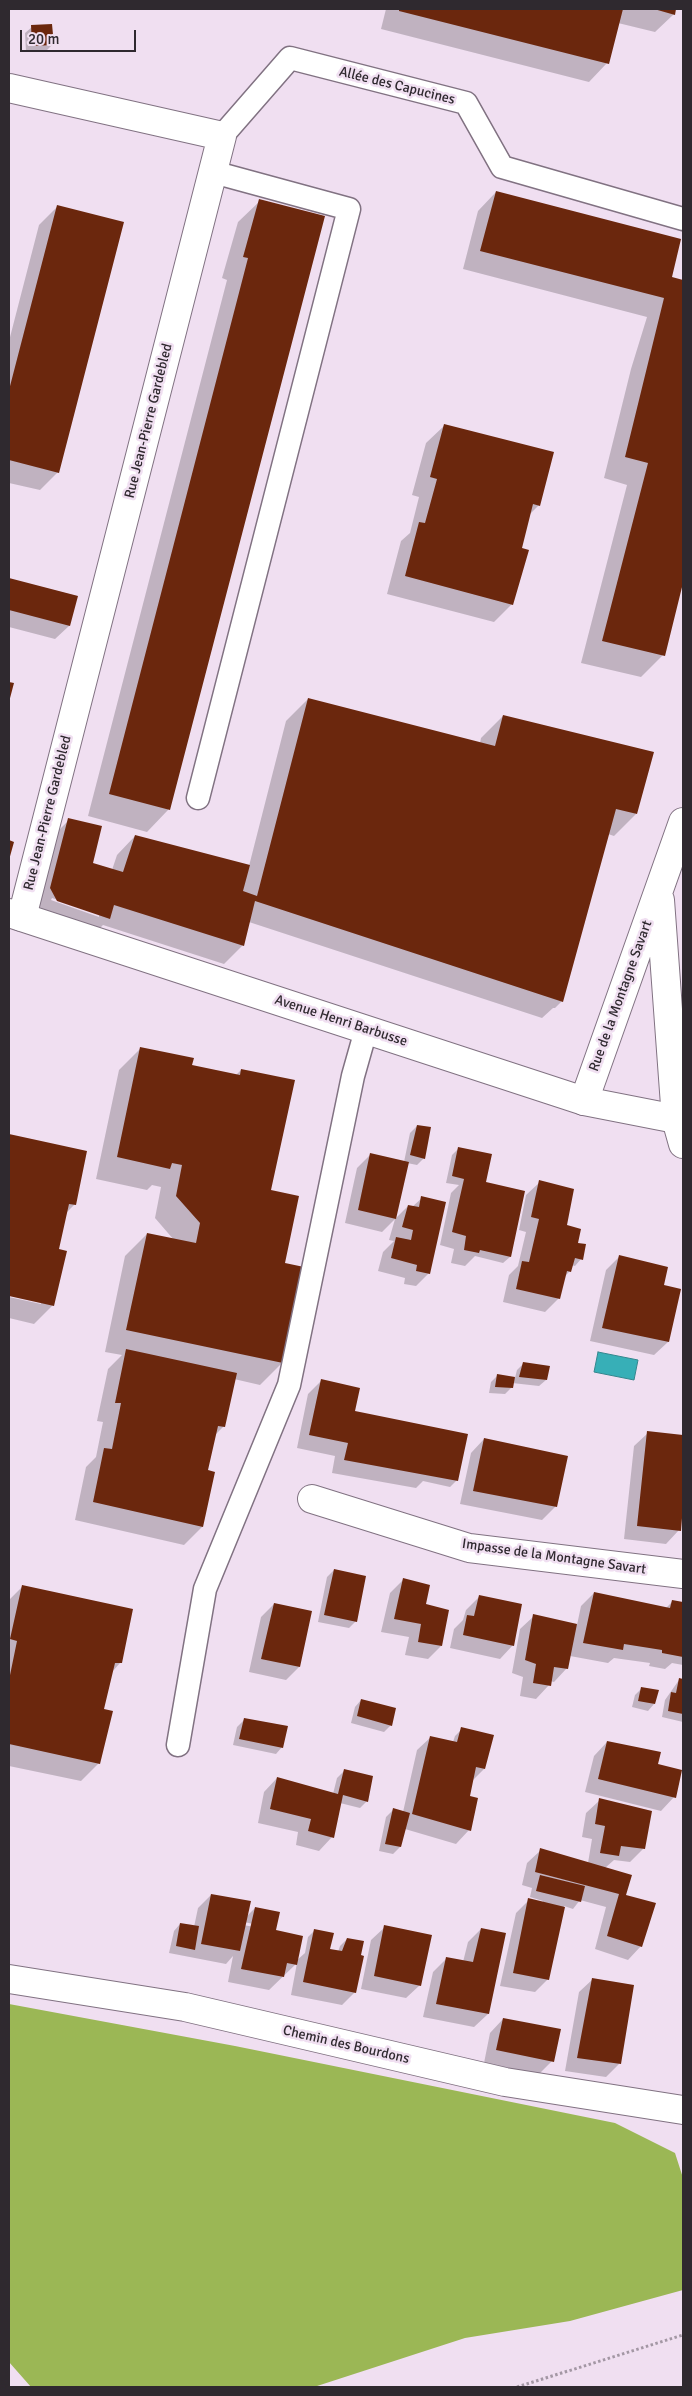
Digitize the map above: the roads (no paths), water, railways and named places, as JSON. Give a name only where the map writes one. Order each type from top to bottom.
[{"type":"street","points":[[9,88],[222,136]]},
{"type":"street","name":"Rue Jean-Pierre Gardebled","points":[[15,915],[222,136]]},
{"type":"street","name":"Rue de la Montagne Savart","points":[[584,1101],[683,822]]},
{"type":"street","name":"Rue de la Montagne Savart","points":[[659,890],[683,1144]]},
{"type":"street","name":"Avenue Henri Barbusse","points":[[15,915],[584,1101],[681,1119]]},
{"type":"street","name":"Impasse de la Montagne Savart","points":[[312,1499],[470,1548],[683,1574]]},
{"type":"street","name":"Chemin des Bourdons","points":[[9,1979],[185,2007],[506,2082],[683,2110]]},
{"type":"lane","name":"Allée des Capucines","points":[[222,136],[290,58],[466,103],[502,167],[683,219]]},
{"type":"lane","points":[[198,798],[349,209],[213,172]]},
{"type":"lane","points":[[178,1745],[205,1589],[289,1385],[353,1076],[366,1030]]},
{"type":"water","points":[[598,1352],[638,1360],[634,1380],[594,1372]]}]
